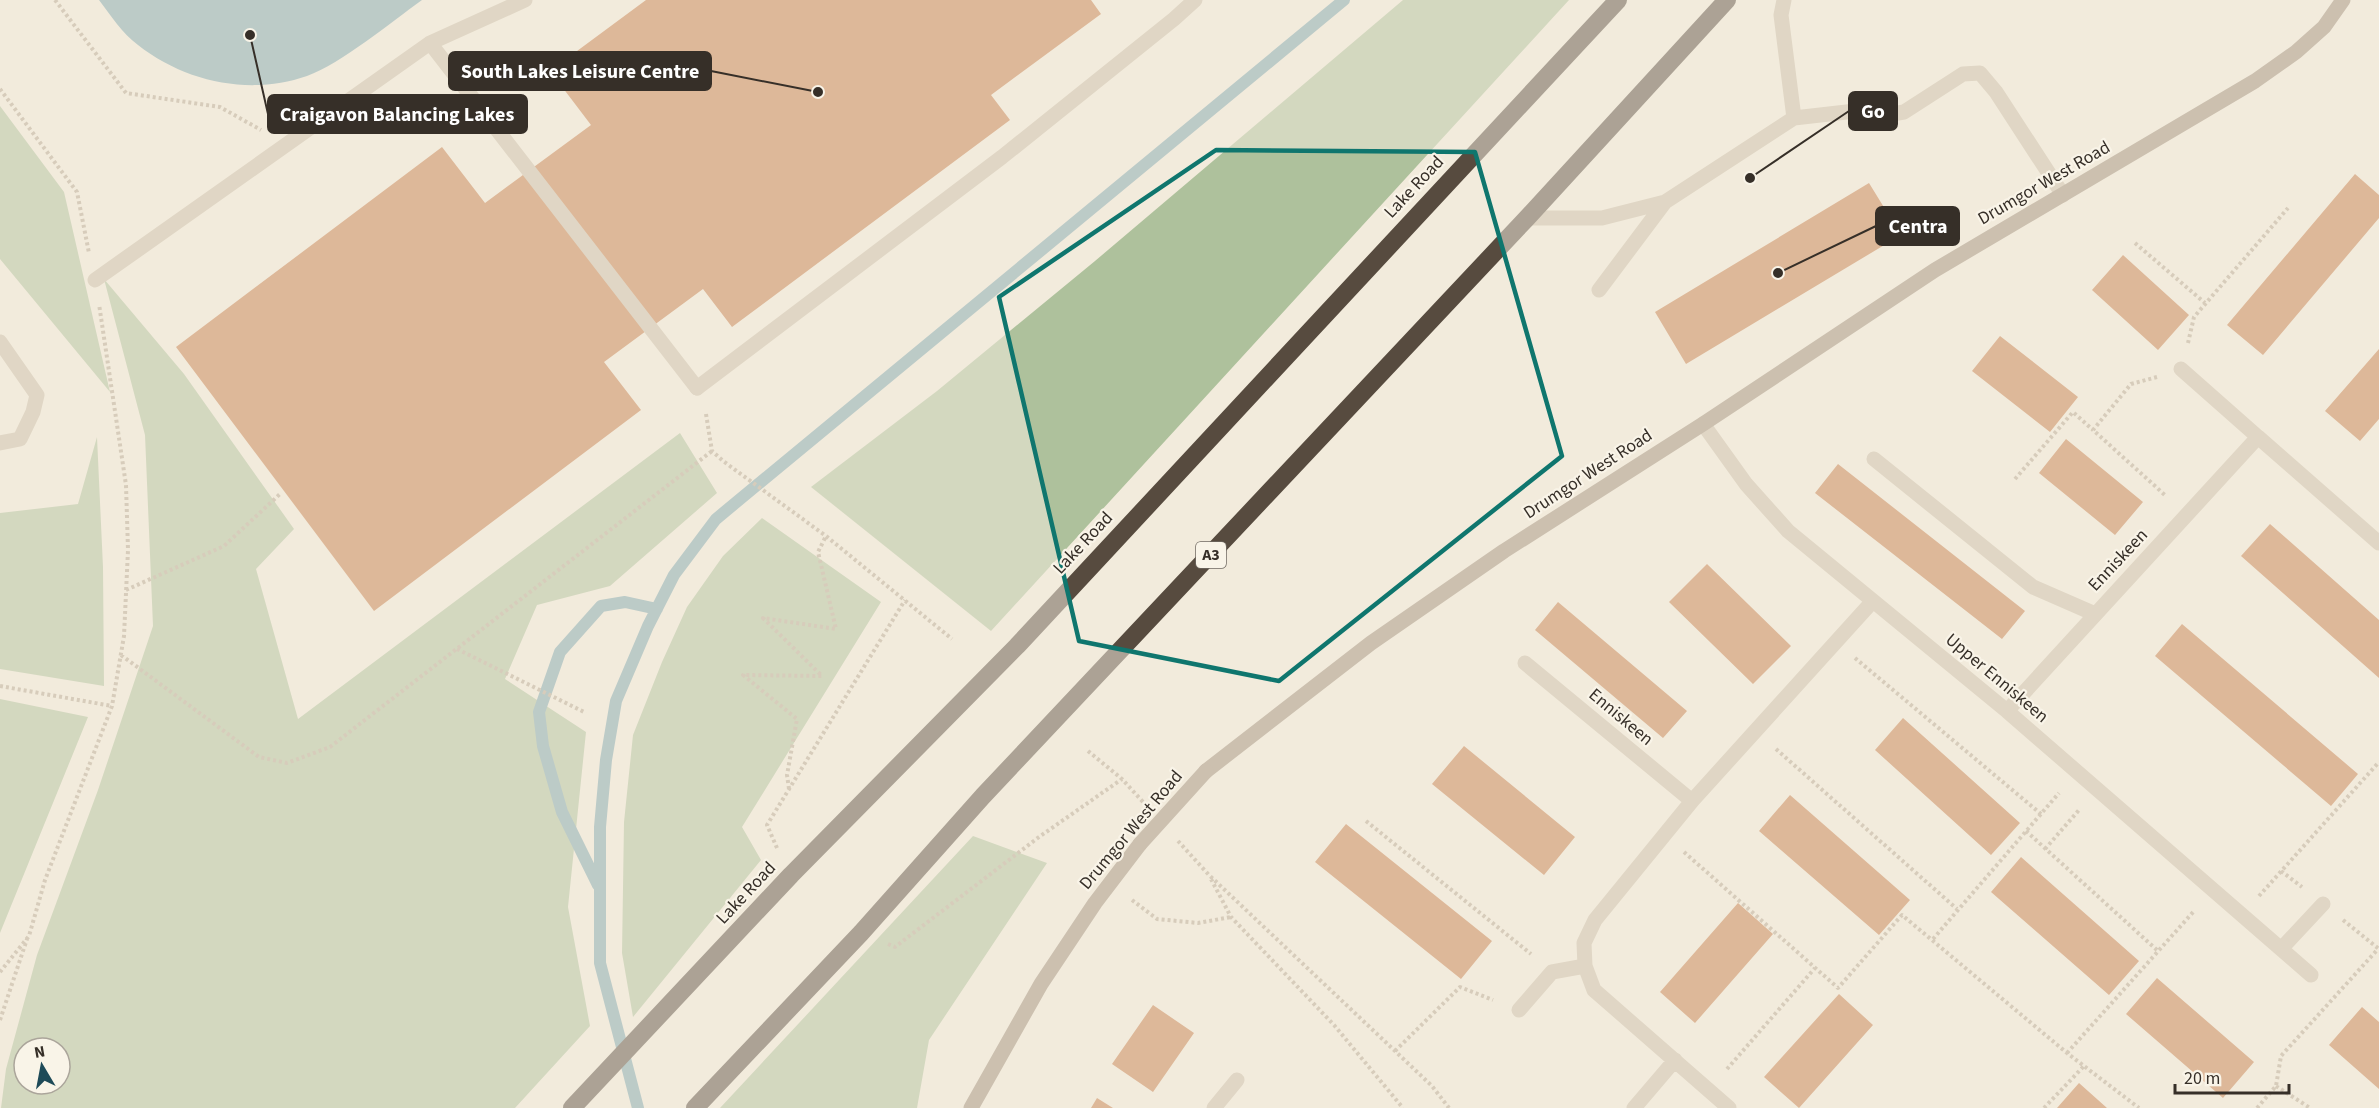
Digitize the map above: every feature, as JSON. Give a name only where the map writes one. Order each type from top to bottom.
[{"type":"highway","name":"Lake Road","points":[[572,1108],[791,875],[1017,646],[1618,0]]},
{"type":"highway","name":"A3","points":[[695,1108],[861,933],[983,796],[1527,218],[1727,0]]},
{"type":"street","points":[[95,280],[430,42],[525,0]]},
{"type":"street","points":[[430,42],[697,388],[1002,157],[1195,0]]},
{"type":"street","points":[[1784,0],[1781,15],[1794,118]]},
{"type":"street","name":"Drumgor West Road","points":[[971,1108],[1041,984],[1111,883],[1140,844],[1206,771],[1371,643],[1503,551],[1703,424],[1935,270],[2264,75],[2296,52],[2324,27],[2343,0]]},
{"type":"street","points":[[1527,218],[1602,218],[1665,202],[1794,118],[1864,111],[1886,115],[1904,112],[1963,74],[1980,73],[1996,92],[2063,195]]},
{"type":"street","points":[[1599,290],[1665,202]]},
{"type":"street","points":[[0,342],[37,395],[33,412],[20,439],[0,443]]},
{"type":"street","points":[[2181,369],[2379,543]]},
{"type":"street","name":"Upper Enniskeen","points":[[1703,424],[1746,484],[1788,531],[2007,711],[2311,975]]},
{"type":"street","name":"Enniskeen","points":[[2007,711],[2258,437]]},
{"type":"street","points":[[1874,459],[2033,587],[2095,614]]},
{"type":"street","points":[[1729,1108],[1594,990],[1585,966],[1584,943],[1595,920],[1692,801],[1872,602]]},
{"type":"street","name":"Enniskeen","points":[[1525,663],[1692,801]]},
{"type":"street","points":[[2281,949],[2322,904]]},
{"type":"street","points":[[1519,1010],[1552,972],[1585,966]]},
{"type":"street","points":[[1635,1108],[1675,1060]]},
{"type":"street","points":[[1214,1108],[1237,1080]]},
{"type":"path","points":[[55,0],[126,93],[220,107],[252,124],[284,146]]},
{"type":"path","points":[[0,89],[77,192],[95,280],[126,485],[128,550],[121,655],[112,706],[49,870],[0,1020]]},
{"type":"path","points":[[2093,430],[2131,384],[2181,369],[2193,317],[2288,208]]},
{"type":"path","points":[[2135,243],[2205,303]]},
{"type":"path","points":[[697,388],[708,421],[712,451],[826,536],[952,639]]},
{"type":"path","points":[[2015,479],[2073,412],[2186,515]]},
{"type":"path","points":[[121,655],[259,757],[287,763],[330,747],[712,451]]},
{"type":"path","points":[[126,591],[224,546],[280,494]]},
{"type":"path","points":[[789,789],[787,775],[797,719],[743,675],[822,676],[763,618],[836,629],[818,552],[826,536]]},
{"type":"path","points":[[791,875],[767,825],[905,600]]},
{"type":"path","points":[[1836,642],[2041,814]]},
{"type":"path","points":[[457,649],[586,713]]},
{"type":"path","points":[[0,686],[112,706]]},
{"type":"path","points":[[1756,730],[1957,909]]},
{"type":"path","points":[[2242,914],[2379,762]]},
{"type":"path","points":[[1933,939],[2077,772]]},
{"type":"path","points":[[861,933],[895,947],[1040,837],[1122,779]]},
{"type":"path","points":[[1366,821],[1552,972]]},
{"type":"path","points":[[2026,831],[2158,951]]},
{"type":"path","points":[[2045,849],[2061,832]]},
{"type":"path","points":[[1665,835],[1838,988],[1902,915],[2067,1053],[2139,1108]]},
{"type":"path","points":[[1403,1108],[1334,1025],[1231,916],[1209,875],[1432,1086],[1449,1108]]},
{"type":"path","points":[[1111,883],[1157,919],[1198,923],[1231,916]]},
{"type":"path","points":[[2067,1053],[2178,928]]},
{"type":"path","points":[[0,972],[29,936]]},
{"type":"path","points":[[2257,1108],[2276,1086],[2281,1056],[2378,949]]},
{"type":"path","points":[[1708,1090],[1815,969]]},
{"type":"path","points":[[1395,1052],[1460,987],[1519,1010]]},
{"type":"path","points":[[2044,1108],[2084,1066]]},
{"type":"path","points":[[2276,1086],[2310,1108]]},
{"type":"highlighted area","points":[[1216,150],[1475,152],[1562,456],[1279,681],[1079,641],[999,297]]},
{"type":"green space","points":[[1403,0],[1569,0],[991,631],[811,487],[937,391],[1095,261]]},
{"type":"green space","points":[[0,106],[64,192],[110,392],[0,259]]},
{"type":"green space","points":[[104,279],[184,374],[294,529],[256,569],[298,719],[680,433],[717,493],[610,586],[537,605],[505,679],[586,732],[568,907],[590,1026],[515,1108],[1,1108],[6,1069],[12,1047],[12,1096],[72,1096],[72,1036],[15,1036],[37,955],[98,790],[153,626],[145,435]]},
{"type":"green space","points":[[97,437],[103,567],[104,686],[0,669],[0,513],[78,504]]},
{"type":"green space","points":[[762,518],[881,602],[742,827],[761,860],[633,1017],[622,953],[624,822],[633,735],[687,607],[723,556]]},
{"type":"green space","points":[[0,699],[88,717],[0,933]]},
{"type":"green space","points":[[973,836],[1047,863],[929,1040],[917,1108],[720,1108]]},
{"type":"water","points":[[99,0],[422,0],[366,42],[321,70],[285,82],[241,85],[197,76],[156,58],[132,40]]},
{"type":"building","points":[[646,0],[1091,0],[1101,14],[991,95],[1010,120],[732,327],[703,289],[604,362],[641,410],[374,611],[176,347],[442,147],[485,203],[591,125],[550,71]]},
{"type":"building","points":[[2355,174],[2379,195],[2379,218],[2263,355],[2227,325]]},
{"type":"building","points":[[1869,183],[1901,235],[1686,364],[1655,312]]},
{"type":"building","points":[[2123,255],[2189,315],[2158,350],[2092,290]]},
{"type":"building","points":[[2000,336],[2078,397],[2050,432],[1972,371]]},
{"type":"building","points":[[2379,349],[2379,419],[2360,441],[2325,411]]},
{"type":"building","points":[[2066,439],[2143,502],[2115,535],[2039,473]]},
{"type":"building","points":[[1838,464],[2025,611],[2002,639],[1815,493]]},
{"type":"building","points":[[2270,524],[2379,620],[2379,678],[2241,556]]},
{"type":"building","points":[[1707,564],[1791,646],[1753,684],[1669,602]]},
{"type":"building","points":[[1558,602],[1687,711],[1663,738],[1535,630]]},
{"type":"building","points":[[2182,624],[2358,774],[2331,806],[2155,656]]},
{"type":"building","points":[[1903,718],[2020,823],[1991,855],[1875,750]]},
{"type":"building","points":[[1464,746],[1575,837],[1544,875],[1432,784]]},
{"type":"building","points":[[1790,795],[1910,900],[1879,935],[1759,831]]},
{"type":"building","points":[[1346,824],[1492,941],[1461,979],[1315,862]]},
{"type":"building","points":[[2021,857],[2139,961],[2109,995],[1991,892]]},
{"type":"building","points":[[1738,903],[1773,934],[1695,1023],[1660,992]]},
{"type":"building","points":[[2157,978],[2254,1062],[2223,1098],[2126,1014]]},
{"type":"building","points":[[1839,994],[1873,1025],[1799,1108],[1764,1077]]},
{"type":"building","points":[[1153,1005],[1194,1033],[1153,1092],[1112,1064]]},
{"type":"building","points":[[2362,1007],[2379,1022],[2379,1089],[2329,1045]]},
{"type":"building","points":[[2079,1083],[2107,1108],[2057,1108]]},
{"type":"building","points":[[1097,1098],[1113,1108],[1091,1108]]},
{"type":"waterway","points":[[638,1108],[600,963],[600,827],[606,760],[616,701],[648,626],[674,575],[716,519],[1344,0]]},
{"type":"waterway","points":[[598,885],[562,812],[543,746],[539,712],[560,652],[601,606],[625,602],[657,609]]},
{"type":"place","name":"Craigavon Balancing Lakes","points":[[250,35]]},
{"type":"place","name":"South Lakes Leisure Centre","points":[[818,92]]},
{"type":"place","name":"Go","points":[[1750,178]]},
{"type":"place","name":"Centra","points":[[1778,273]]}]
